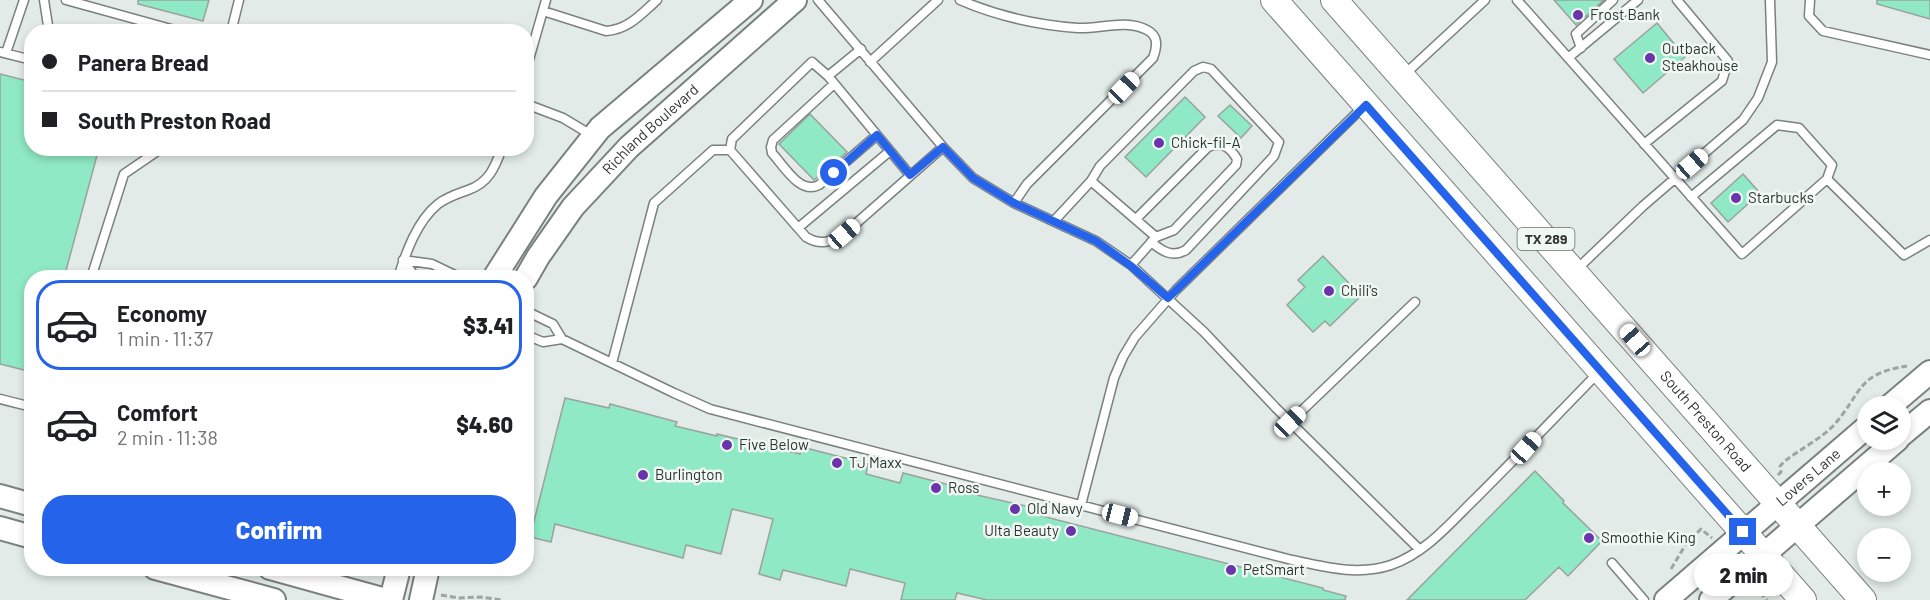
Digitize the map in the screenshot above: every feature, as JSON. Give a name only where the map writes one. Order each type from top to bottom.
[{"type":"main road","name":"TX 289","points":[[1274,0],[1803,600]]},
{"type":"main road","name":"South Preston Road","points":[[1334,0],[1863,600]]},
{"type":"street","name":"Richland Boulevard","points":[[499,270],[546,196],[600,128],[751,0]]},
{"type":"street","name":"Richland Boulevard","points":[[531,270],[573,207],[629,147],[795,0]]},
{"type":"street","points":[[1898,396],[1921,369]]},
{"type":"street","points":[[1911,427],[1930,411]]},
{"type":"street","name":"Lovers Lane","points":[[1666,600],[1857,435]]},
{"type":"street","name":"Lovers Lane","points":[[1711,600],[1885,450]]},
{"type":"street","points":[[0,496],[24,503]]},
{"type":"street","points":[[0,528],[24,535]]},
{"type":"street","points":[[184,576],[274,600]]},
{"type":"street","points":[[300,576],[389,600],[396,576]]},
{"type":"street","points":[[428,576],[429,597]]},
{"type":"lane","points":[[24,0],[3,53],[24,58]]},
{"type":"lane","points":[[44,0],[48,24]]},
{"type":"lane","points":[[66,0],[153,24]]},
{"type":"lane","points":[[233,24],[239,0]]},
{"type":"lane","points":[[534,42],[546,0]]},
{"type":"lane","points":[[543,11],[606,31],[614,31],[623,29],[657,0]]},
{"type":"lane","points":[[818,0],[943,147],[973,178],[1014,203],[1096,241],[1131,266],[1204,332],[1290,422],[1420,549]]},
{"type":"lane","points":[[870,62],[939,0]]},
{"type":"lane","points":[[960,0],[984,10],[1042,24],[1080,28],[1125,25],[1150,31],[1155,38],[1156,48],[1153,58],[1027,184],[1014,203]]},
{"type":"lane","points":[[1402,76],[1485,0]]},
{"type":"lane","points":[[1517,0],[1675,179],[1691,197],[1742,254],[1827,179],[1832,165],[1799,128],[1777,125],[1691,197]]},
{"type":"lane","points":[[1581,48],[1576,34],[1613,0]]},
{"type":"lane","points":[[1568,58],[1638,0]]},
{"type":"lane","points":[[1644,144],[1722,81],[1728,61],[1677,0]]},
{"type":"lane","points":[[1574,271],[1743,120],[1758,98],[1772,62],[1770,0]]},
{"type":"lane","points":[[1810,0],[1809,16],[1823,31],[1930,56]]},
{"type":"lane","points":[[861,50],[772,140],[772,153],[802,186],[813,189],[877,135]]},
{"type":"lane","points":[[730,150],[732,139],[812,62],[831,80],[910,175]]},
{"type":"lane","points":[[1054,221],[1091,180],[1100,166],[1194,71],[1203,67],[1211,69],[1279,142],[1274,156],[1186,250],[1178,254],[1161,250],[1136,219],[1091,180]]},
{"type":"lane","points":[[1081,505],[1114,378],[1135,337],[1168,298],[1366,105]]},
{"type":"lane","points":[[534,107],[563,117],[594,136]]},
{"type":"lane","points":[[1131,266],[1153,239],[1174,230],[1236,165],[1238,159],[1223,144],[1208,147],[1136,219]]},
{"type":"lane","points":[[612,363],[654,202],[714,150],[730,150],[798,228],[815,242],[828,243],[844,234],[943,147]]},
{"type":"lane","points":[[798,228],[890,151]]},
{"type":"lane","points":[[94,270],[124,174],[150,156]]},
{"type":"lane","points":[[400,270],[420,226],[438,204],[453,195],[483,183],[492,173],[499,156]]},
{"type":"lane","points":[[1827,179],[1904,255],[1930,240]]},
{"type":"lane","points":[[403,260],[410,270]]},
{"type":"lane","points":[[403,260],[432,264],[444,270]]},
{"type":"lane","points":[[1290,422],[1415,302]]},
{"type":"lane","points":[[534,315],[553,324],[562,339],[710,409],[1335,569],[1377,568],[1392,564],[1420,549],[1512,463],[1601,370]]},
{"type":"lane","points":[[534,338],[543,342],[562,339]]},
{"type":"lane","points":[[0,399],[24,405]]},
{"type":"lane","points":[[1612,563],[1644,600]]},
{"type":"path","points":[[1781,472],[1780,466],[1785,461],[1833,426],[1856,392],[1873,375],[1890,369],[1921,369]]},
{"type":"path","points":[[1669,572],[1694,534],[1701,529],[1709,535]]},
{"type":"path","points":[[1759,591],[1767,600]]},
{"type":"path","points":[[429,597],[481,597],[502,600]]},
{"type":"building","points":[[138,0],[209,0],[203,21],[138,4]]},
{"type":"building","name":"Frost Bank","points":[[1554,0],[1604,0],[1576,25]]},
{"type":"building","points":[[1877,0],[1930,0],[1930,19],[1877,4]]},
{"type":"building","name":"Outback Steakhouse","points":[[1657,23],[1685,57],[1643,93],[1614,59]]},
{"type":"building","points":[[0,74],[24,80],[24,156],[97,156],[66,270],[24,270],[24,370],[0,364]]},
{"type":"building","name":"Chick-fil-A","points":[[1185,97],[1205,117],[1146,177],[1125,157]]},
{"type":"building","points":[[1230,105],[1252,126],[1241,138],[1218,116]]},
{"type":"building","points":[[810,114],[847,152],[814,180],[779,144]]},
{"type":"building","points":[[1743,174],[1760,193],[1728,222],[1711,203]]},
{"type":"building","name":"Chili's","points":[[1323,256],[1361,296],[1330,326],[1325,321],[1313,332],[1287,305],[1305,287],[1298,280]]},
{"type":"building","points":[[565,398],[609,408],[610,404],[677,422],[675,426],[800,454],[802,447],[868,464],[866,474],[900,483],[903,473],[969,490],[968,493],[1039,509],[1038,515],[1323,588],[1323,590],[1346,596],[1345,600],[987,600],[957,593],[955,600],[901,600],[905,583],[850,569],[846,586],[783,570],[780,580],[759,574],[773,519],[732,509],[721,554],[686,545],[683,558],[555,524],[551,542],[534,538],[534,521]]},
{"type":"building","points":[[1535,471],[1564,501],[1563,503],[1602,541],[1568,576],[1559,567],[1525,600],[1407,600]]},
{"type":"place","name":"Frost Bank","points":[[1578,15]]},
{"type":"place","name":"Outback Steakhouse","points":[[1650,58]]},
{"type":"place","name":"Chick-fil-A","points":[[1159,143]]},
{"type":"place","name":"Starbucks","points":[[1736,198]]},
{"type":"place","name":"Chili's","points":[[1329,291]]},
{"type":"place","name":"Five Below","points":[[727,445]]},
{"type":"place","name":"TJ Maxx","points":[[837,463]]},
{"type":"place","name":"Burlington","points":[[643,475]]},
{"type":"place","name":"Ross","points":[[936,488]]},
{"type":"place","name":"Old Navy","points":[[1015,509]]},
{"type":"place","name":"Ulta Beauty","points":[[1071,531]]},
{"type":"place","name":"Smoothie King","points":[[1589,538]]},
{"type":"place","name":"PetSmart","points":[[1231,570]]},
{"type":"route","points":[[834,173],[877,135],[910,175],[943,147],[973,178],[1014,203],[1096,241],[1131,266],[1168,298],[1366,105],[1743,532]]}]
